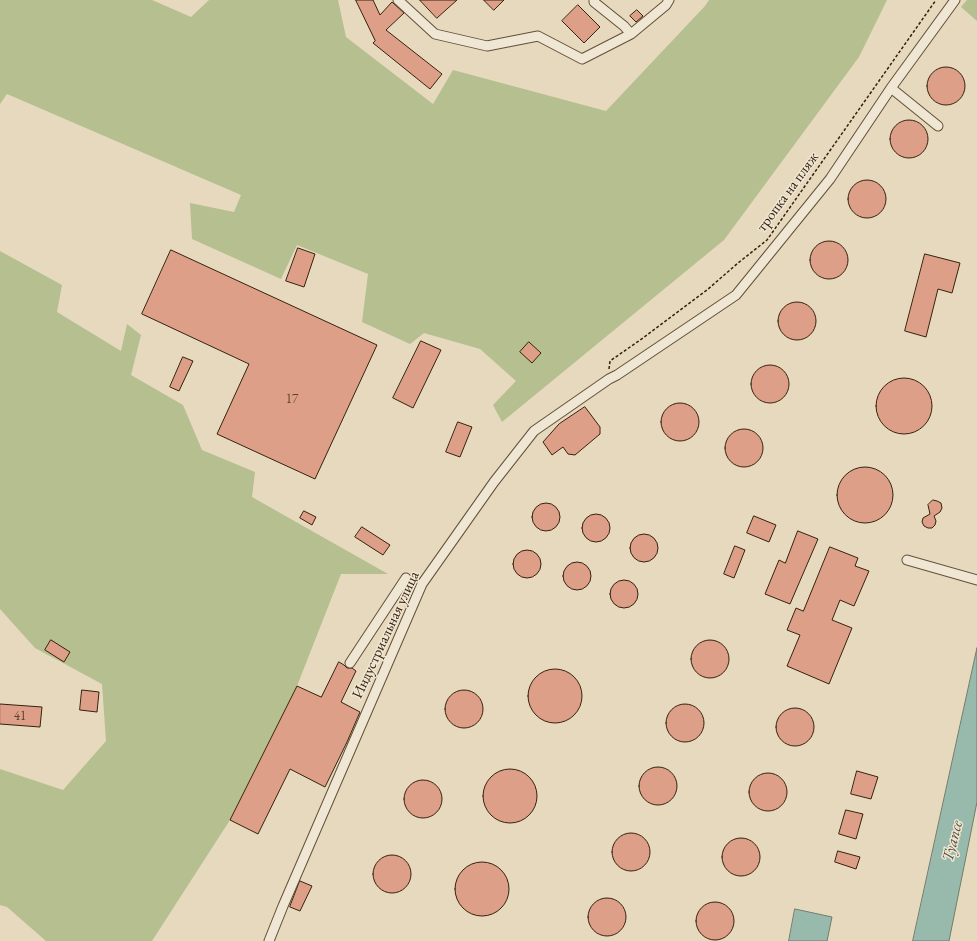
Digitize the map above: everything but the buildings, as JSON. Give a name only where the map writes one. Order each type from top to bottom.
[{"type":"street","points":[[398,0],[435,34],[487,46],[538,36],[582,59],[631,34],[666,5],[669,0]]},
{"type":"street","points":[[594,0],[594,2],[624,26],[631,34]]},
{"type":"street","name":"Индустриальная улица","points":[[269,941],[422,584],[494,482],[534,431],[736,295],[830,179],[891,88],[955,0]]},
{"type":"street","points":[[891,88],[938,126]]},
{"type":"street","points":[[906,560],[977,580]]},
{"type":"street","points":[[350,663],[406,578]]},
{"type":"path","name":"тропка на пляж","points":[[613,377],[610,361],[707,290],[738,262],[767,240],[936,0]]},
{"type":"green space","points":[[0,0],[152,0],[191,17],[209,0],[338,0],[346,37],[433,104],[453,70],[606,111],[709,0],[887,0],[859,57],[724,240],[502,422],[493,405],[516,381],[480,349],[424,333],[410,344],[362,322],[368,274],[297,245],[281,279],[192,239],[190,203],[234,212],[241,195],[7,94],[0,104]]},
{"type":"green space","points":[[967,0],[977,0],[977,21],[961,7]]},
{"type":"green space","points":[[0,251],[62,285],[57,312],[121,351],[127,324],[141,335],[131,375],[183,405],[202,450],[255,472],[252,497],[388,574],[341,574],[297,686],[230,820],[152,941],[46,941],[7,907],[0,905],[0,769],[63,790],[106,741],[102,684],[35,648],[0,609]]},
{"type":"water","name":"Туапсе","points":[[977,648],[977,802],[949,941],[913,941]]},
{"type":"water","points":[[795,909],[832,917],[827,941],[789,941]]}]
